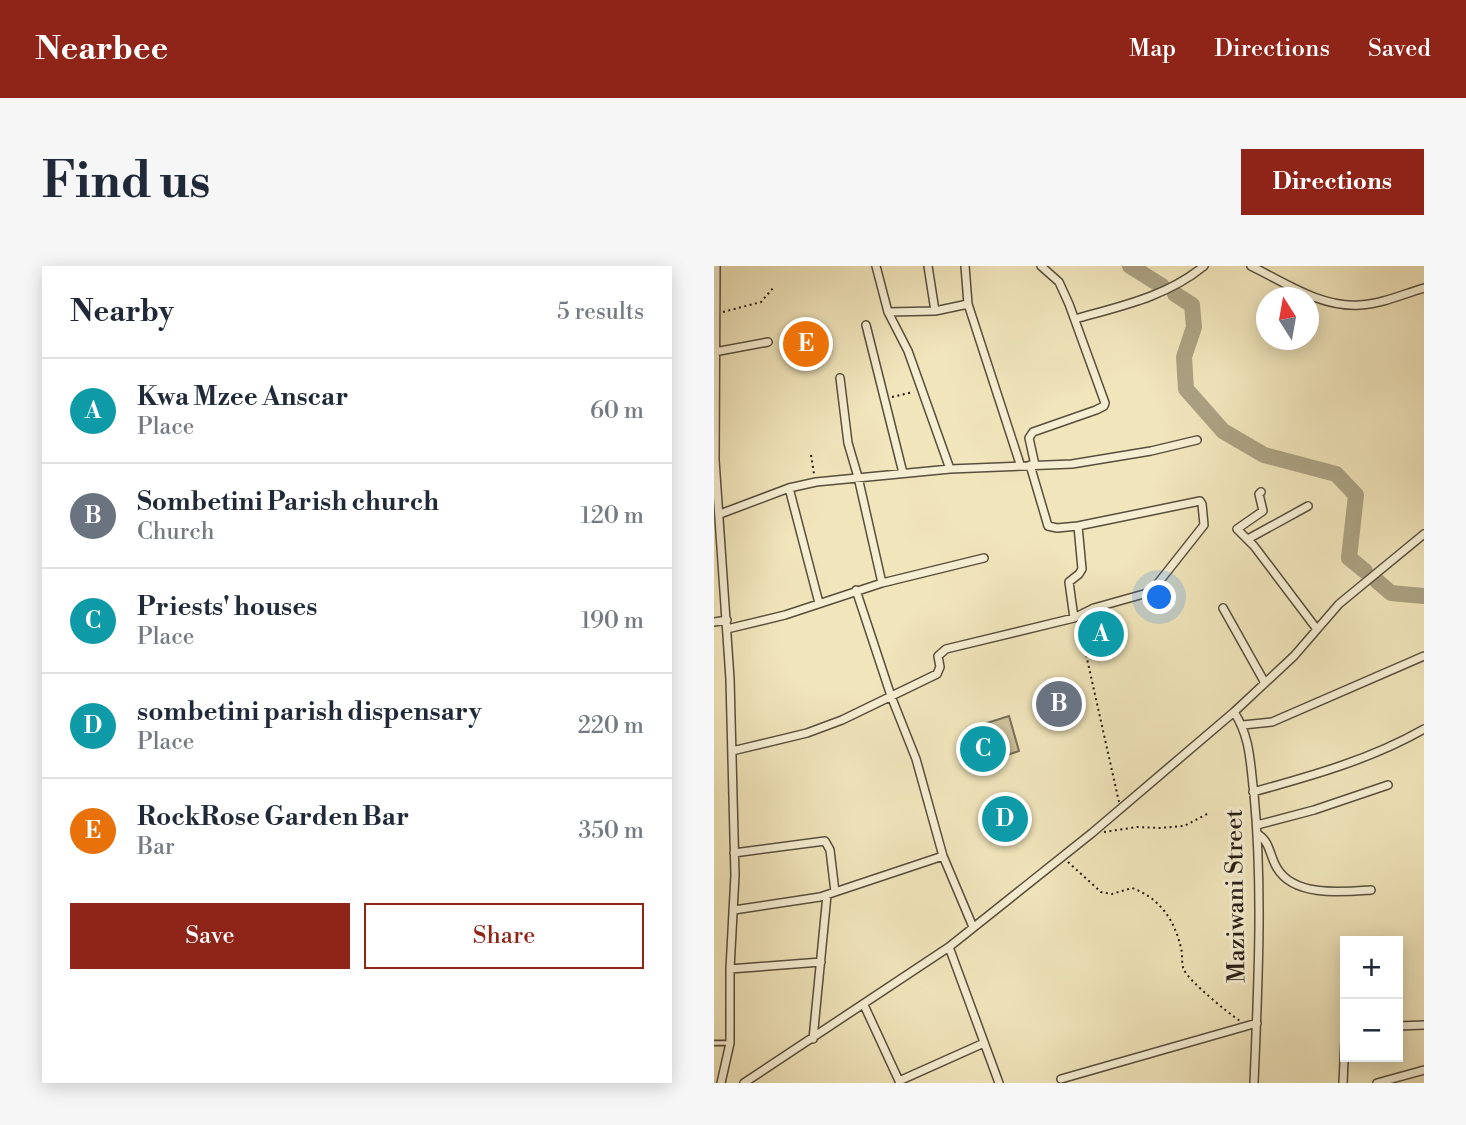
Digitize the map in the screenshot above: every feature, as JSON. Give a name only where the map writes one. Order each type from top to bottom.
[{"type":"street","points":[[876,266],[888,312],[908,351],[950,469]]},
{"type":"street","points":[[928,266],[935,311]]},
{"type":"street","points":[[965,266],[968,304],[1020,464]]},
{"type":"street","points":[[732,751],[807,733],[842,720],[937,674],[938,656],[946,649],[1076,617],[1094,608],[1151,592],[1202,527],[1202,504],[1199,501],[1078,526],[1057,528],[1046,525],[1032,465],[1029,438],[1033,432],[1104,406],[1104,399],[1059,282],[1041,266]]},
{"type":"street","points":[[1075,319],[1153,297],[1204,266]]},
{"type":"street","points":[[1251,266],[1303,292],[1349,304],[1373,303],[1424,288]]},
{"type":"street","points":[[715,267],[715,460],[727,620],[734,853],[730,1043],[721,1083]]},
{"type":"street","points":[[888,312],[935,311],[968,304]]},
{"type":"street","points":[[866,325],[903,473]]},
{"type":"street","points":[[715,351],[768,342]]},
{"type":"street","points":[[840,378],[848,443],[882,583]]},
{"type":"street","points":[[720,514],[789,488],[816,482],[1020,464],[1072,464],[1151,451],[1197,440]]},
{"type":"street","points":[[789,488],[820,603]]},
{"type":"street","points":[[1261,492],[1259,494],[1263,511],[1237,529],[1316,628]]},
{"type":"street","points":[[1248,540],[1308,506]]},
{"type":"street","points":[[1076,617],[1069,582],[1082,569],[1078,526]]},
{"type":"street","points":[[744,1083],[949,947],[1092,832],[1234,712],[1294,656],[1339,604],[1424,534]]},
{"type":"street","points":[[727,629],[785,615],[856,590],[984,558]]},
{"type":"street","points":[[856,590],[891,696],[921,774],[943,856],[973,927]]},
{"type":"street","points":[[1223,608],[1265,683]]},
{"type":"street","points":[[714,622],[727,620]]},
{"type":"street","points":[[1243,725],[1272,722],[1424,656]]},
{"type":"street","name":"Maziwani Street","points":[[1234,712],[1243,725],[1250,746],[1259,835],[1254,1083]]},
{"type":"street","points":[[1253,792],[1297,780],[1382,750],[1424,729]]},
{"type":"street","points":[[1257,825],[1314,810],[1388,785]]},
{"type":"street","points":[[1259,835],[1267,844],[1278,870],[1290,883],[1307,888],[1338,891],[1371,890]]},
{"type":"street","points":[[734,853],[825,841],[830,850],[835,892]]},
{"type":"street","points":[[734,910],[827,895],[943,856]]},
{"type":"street","points":[[813,1039],[827,895]]},
{"type":"street","points":[[949,947],[999,1083]]},
{"type":"street","points":[[730,969],[821,962]]},
{"type":"street","points":[[864,1005],[900,1082],[984,1043]]},
{"type":"street","points":[[1061,1079],[1256,1023]]},
{"type":"street","points":[[1403,1026],[1424,1025]]},
{"type":"street","points":[[1343,1083],[1344,1062]]},
{"type":"street","points":[[1377,1083],[1424,1070]]},
{"type":"lane","points":[[714,1043],[730,1043]]},
{"type":"path","points":[[715,313],[761,302],[773,288]]},
{"type":"path","points":[[884,399],[913,392]]},
{"type":"path","points":[[811,455],[816,482]]},
{"type":"path","points":[[1076,617],[1120,808]]},
{"type":"path","points":[[1092,832],[1123,831],[1137,827],[1171,828],[1200,820],[1209,813]]},
{"type":"path","points":[[1062,856],[1101,892],[1112,894],[1132,888],[1156,900],[1169,915],[1178,936],[1185,972],[1224,1010],[1246,1026]]},
{"type":"shaded area","points":[[1009,716],[1019,751],[998,758],[987,723]]},
{"type":"waterway","points":[[1130,266],[1162,286]]},
{"type":"waterway","points":[[1175,294],[1192,305],[1194,327],[1184,357],[1186,389],[1223,431],[1264,455],[1336,474],[1356,495],[1349,558],[1365,571]]},
{"type":"waterway","points":[[1377,581],[1391,593],[1424,596]]},
{"type":"place","name":"RockRose Garden Bar","points":[[806,344]]},
{"type":"place","name":"Kwa Mzee Anscar","points":[[1101,634]]},
{"type":"place","name":"Sombetini Parish church","points":[[1059,704]]},
{"type":"place","name":"Priests' houses","points":[[983,749]]},
{"type":"place","name":"sombetini parish dispensary","points":[[1005,819]]}]
